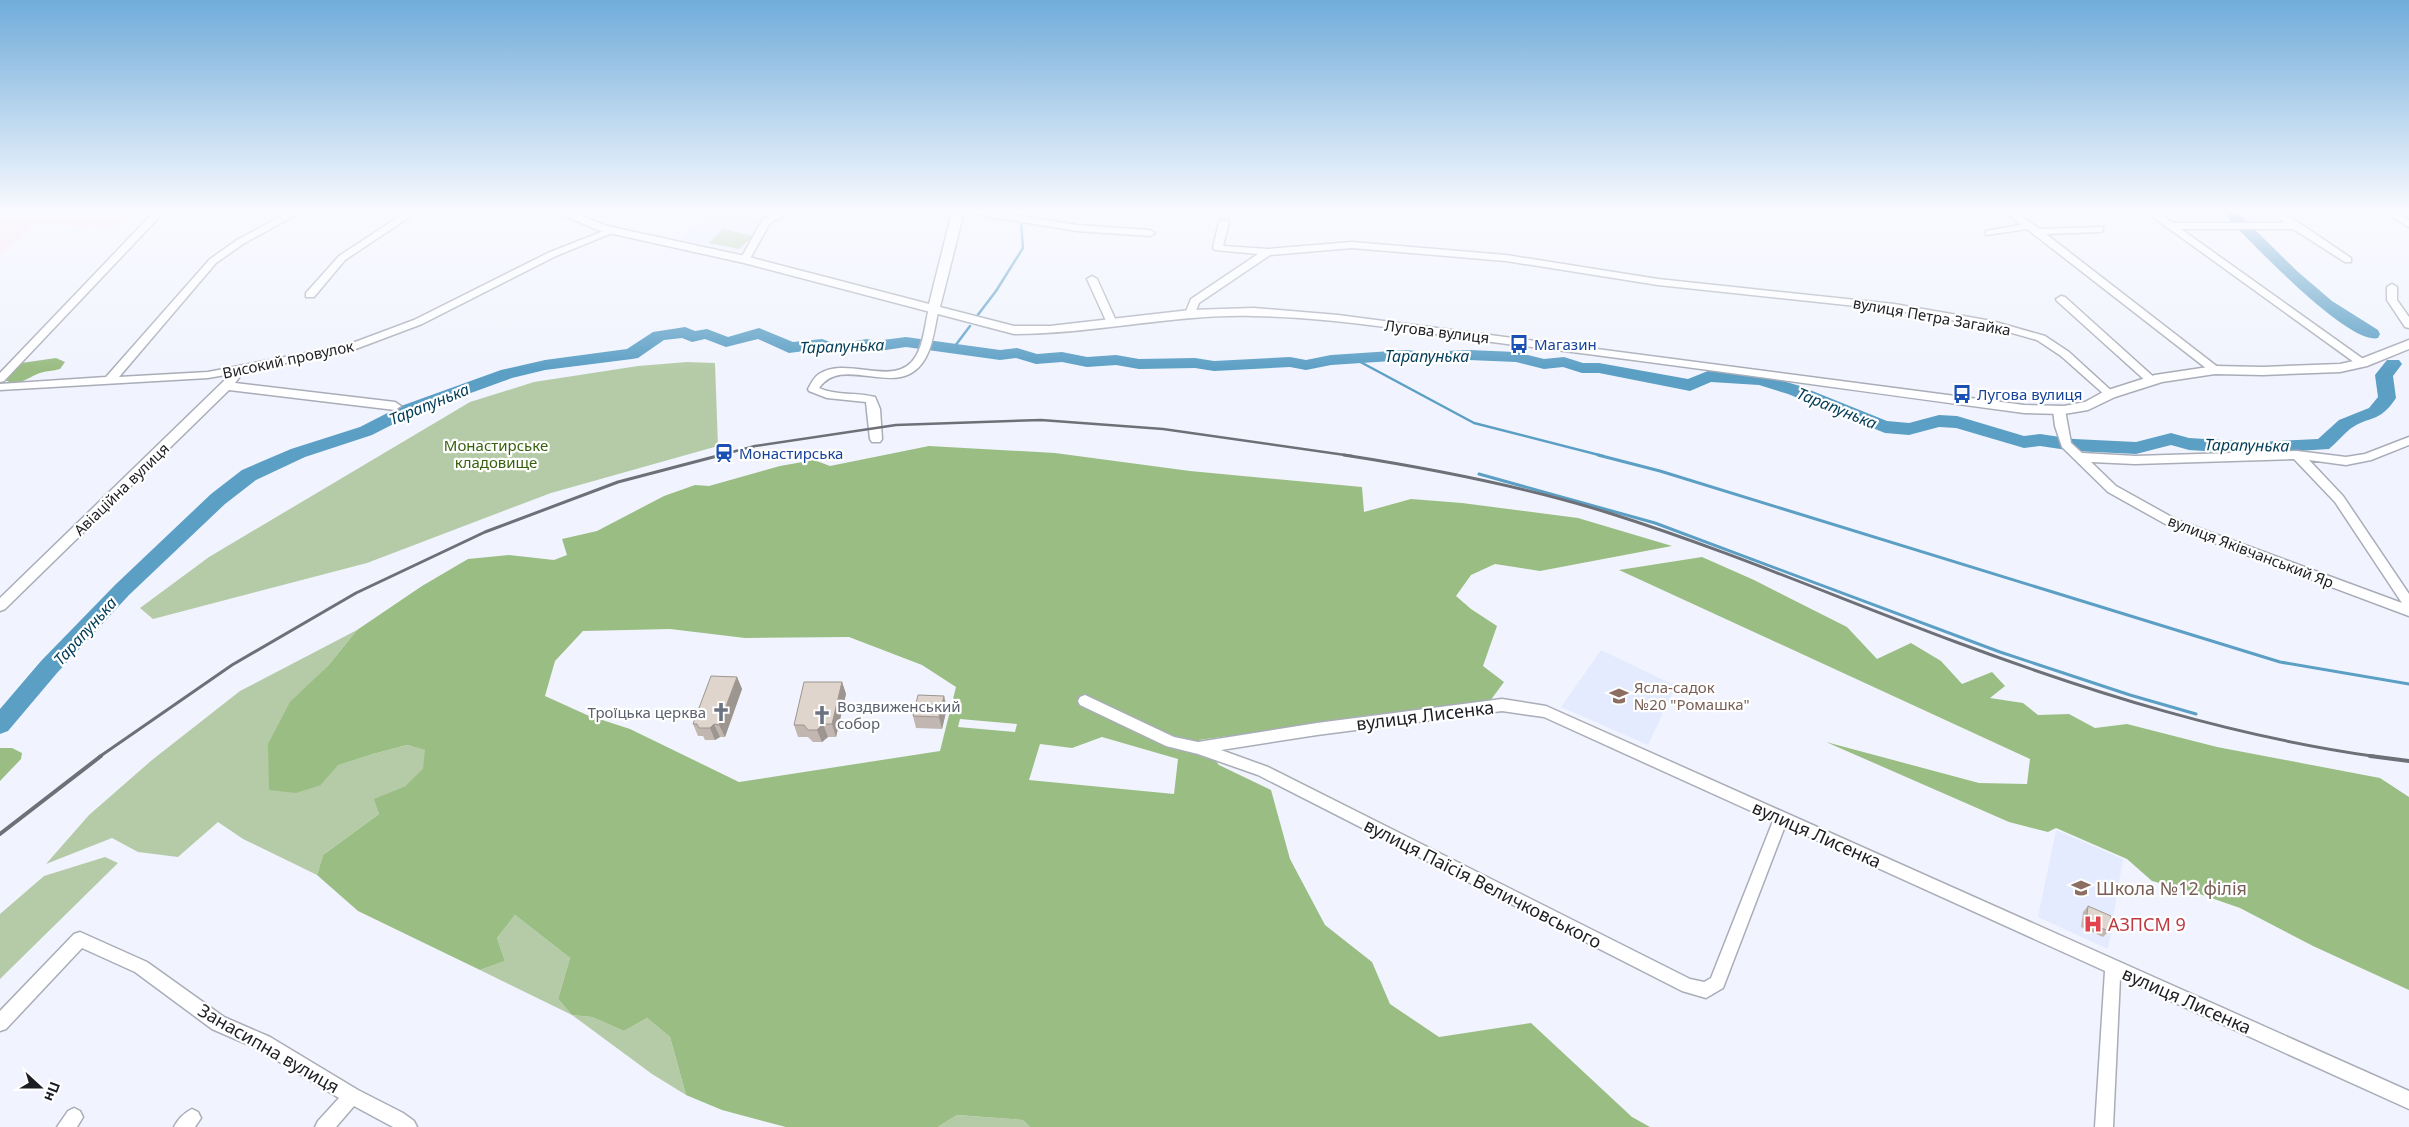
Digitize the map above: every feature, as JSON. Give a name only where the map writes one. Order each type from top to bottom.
[{"type":"street","points":[[0,379],[109,265]]},
{"type":"street","points":[[110,380],[211,265]]},
{"type":"street","points":[[310,295],[336,265]]},
{"type":"street","name":"Високий провулок","points":[[0,387],[208,375],[349,348],[418,322],[532,265]]},
{"type":"street","name":"Лугова вулиця","points":[[762,265],[934,308],[981,323],[1014,330],[1050,330],[1190,314],[1254,312],[1338,319],[1548,345],[2024,410],[2059,410],[2088,406],[2110,394],[2152,381],[2215,370],[2315,370],[2362,363],[2409,344]]},
{"type":"street","points":[[876,438],[874,409],[871,400],[863,396],[830,394],[813,389],[820,376],[834,371],[886,375],[906,372],[921,358],[945,265]]},
{"type":"street","name":"вулиця Петра Загайка","points":[[1190,314],[1195,302],[1250,265]]},
{"type":"street","name":"вулиця Петра Загайка","points":[[1548,265],[1658,282],[1885,306],[1982,322],[2028,332],[2064,354],[2110,394]]},
{"type":"street","points":[[2080,265],[2215,370]]},
{"type":"street","points":[[2226,265],[2362,363]]},
{"type":"street","points":[[1092,279],[1112,323]]},
{"type":"street","points":[[2392,287],[2392,300],[2409,325]]},
{"type":"street","points":[[2061,299],[2152,381]]},
{"type":"street","name":"Авіаційна вулиця","points":[[0,606],[227,386],[240,370]]},
{"type":"street","points":[[227,386],[395,406]]},
{"type":"street","name":"вулиця Яківчанський Яр","points":[[2059,410],[2060,426],[2066,444],[2112,489],[2172,523],[2409,611]]},
{"type":"street","points":[[2078,457],[2135,460],[2297,455],[2346,461],[2366,457],[2409,441]]},
{"type":"street","points":[[2297,455],[2339,499],[2409,604]]},
{"type":"street","name":"вулиця Паїсія Величковського","points":[[1085,701],[1171,742],[1198,748],[1262,771],[1688,986],[1706,990],[1717,983],[1782,818]]},
{"type":"street","name":"вулиця Лисенка","points":[[1198,748],[1317,729],[1502,705],[1546,712],[2409,1100]]},
{"type":"street","name":"Занасипна вулиця","points":[[0,1023],[80,938],[140,967],[218,1023],[264,1043],[352,1096],[398,1119],[408,1127]]},
{"type":"street","points":[[2104,1127],[2113,967]]},
{"type":"street","points":[[324,1127],[352,1096]]},
{"type":"shaded area","name":"Ясла-садок №20 \"Ромашка\"","points":[[1601,650],[1676,686],[1648,745],[1561,707]]},
{"type":"shaded area","name":"Школа №12 філія","points":[[2056,830],[2123,859],[2108,949],[2038,917]]},
{"type":"green space","points":[[56,358],[65,362],[60,369],[40,373],[14,383],[5,380],[21,363]]},
{"type":"green space","name":"Монастирське кладовище","points":[[687,362],[715,363],[718,446],[551,493],[367,563],[153,619],[140,608],[209,557],[470,402],[534,382],[638,366]]},
{"type":"green space","points":[[929,446],[1055,453],[1190,471],[1362,487],[1364,512],[1411,499],[1462,503],[1578,518],[1672,546],[1540,571],[1495,564],[1471,575],[1456,596],[1471,609],[1497,626],[1483,666],[1504,682],[1490,701],[1199,740],[1219,765],[1271,790],[1290,859],[1325,925],[1372,962],[1390,1004],[1439,1037],[1531,1023],[1632,1117],[1650,1127],[1030,1127],[1023,1120],[957,1115],[938,1127],[786,1127],[722,1110],[686,1095],[670,1037],[647,1018],[624,1031],[592,1017],[572,1015],[558,999],[570,958],[515,915],[497,938],[505,961],[480,970],[358,911],[317,875],[323,855],[379,814],[374,799],[405,786],[423,769],[425,750],[407,745],[338,765],[321,785],[296,793],[269,790],[268,744],[290,702],[327,667],[357,630],[422,586],[468,559],[509,555],[554,560],[567,555],[562,539],[597,531],[664,496],[695,485],[709,486],[780,466],[814,460],[830,466]],"holes":[[[670,629],[745,638],[849,637],[922,665],[956,687],[940,751],[739,782],[630,729],[587,715],[545,696],[555,661],[583,631]],[[960,719],[1017,724],[1015,732],[958,727]],[[1102,737],[1178,759],[1174,794],[1029,780],[1040,744],[1072,748]]]},
{"type":"green space","points":[[1702,557],[1754,580],[1847,627],[1877,659],[1911,643],[1941,661],[1962,684],[1992,672],[2005,686],[1990,698],[2023,703],[2038,715],[2069,714],[2095,728],[2127,724],[2217,747],[2380,778],[2409,797],[2409,990],[2313,946],[2240,908],[2194,892],[2152,881],[2127,859],[2056,828],[2048,832],[2009,822],[1826,742],[1979,783],[2027,784],[2030,759],[1619,570]]},
{"type":"green space","points":[[357,630],[327,667],[321,785],[337,765],[407,745],[426,750],[424,769],[405,786],[375,799],[379,814],[323,855],[317,875],[243,839],[218,822],[178,857],[138,852],[112,838],[46,864],[89,815],[152,760],[240,691]]},
{"type":"green space","points":[[0,748],[12,748],[22,753],[21,759],[0,781]]},
{"type":"green space","points":[[105,857],[118,863],[0,979],[0,914],[44,876]]},
{"type":"green space","points":[[515,915],[570,958],[558,999],[572,1015],[480,970],[505,961],[497,938]]},
{"type":"green space","points":[[572,1015],[592,1017],[624,1031],[647,1018],[670,1037],[686,1095],[652,1074]]},
{"type":"green space","points":[[957,1115],[1023,1120],[1030,1127],[938,1127]]},
{"type":"building","points":[[711,676],[737,677],[719,725],[714,724],[710,728],[699,728],[697,724],[693,724]]},
{"type":"building","points":[[804,682],[842,682],[832,724],[823,724],[817,730],[808,730],[804,725],[794,725]]},
{"type":"building","points":[[918,695],[944,696],[939,717],[913,716]]},
{"type":"building","points":[[2088,906],[2111,916],[2109,931],[2086,922]]},
{"type":"waterway","name":"Тарапунька","points":[[977,316],[1013,265]]},
{"type":"waterway","name":"Тарапунька","points":[[2282,265],[2326,304],[2372,334]]},
{"type":"waterway","name":"Тарапунька","points":[[952,350],[970,326]]},
{"type":"waterway","name":"Тарапунька","points":[[0,725],[49,667],[122,590],[218,499],[249,475],[298,453],[366,431],[388,418],[407,410],[507,374],[545,365],[632,354],[659,336],[685,332],[692,337],[707,334],[726,342],[759,333],[785,344],[789,348],[822,344],[834,349],[867,344],[872,347],[906,342],[1000,355],[1017,353],[1036,359],[1062,357],[1087,362],[1116,360],[1139,364],[1195,363],[1214,366],[1290,362],[1306,365],[1331,360],[1407,355],[1423,357],[1469,355],[1516,357],[1544,364],[1564,362],[1582,368],[1599,368],[1690,385],[1708,376],[1760,380],[1794,390],[1885,427],[1909,429],[1939,421],[1957,422],[2024,442],[2040,440],[2074,445],[2136,448],[2171,439],[2189,444],[2254,448],[2323,445],[2345,424],[2375,412],[2387,398],[2384,375],[2393,364]]},
{"type":"waterway","name":"Тарапунька","points":[[1353,358],[1474,423],[1603,456]]},
{"type":"waterway","name":"Тарапунька","points":[[1598,455],[1660,471],[2280,662],[2409,684]]},
{"type":"waterway","points":[[1479,474],[1655,523],[2000,652],[2130,695],[2196,714]]},
{"type":"railway","points":[[717,456],[755,446],[896,425],[1041,420],[1163,429],[1352,456]]},
{"type":"railway","points":[[99,757],[232,665],[356,593],[485,532],[618,482],[721,455]]},
{"type":"railway","points":[[1344,455],[1478,479],[1577,503],[1653,527],[1956,642],[2112,696],[2271,738],[2379,757]]},
{"type":"railway","points":[[0,834],[101,756]]},
{"type":"railway","points":[[2370,756],[2409,761]]},
{"type":"place","name":"Магазин","points":[[1519,344]]},
{"type":"place","name":"Лугова вулиця","points":[[1962,394]]},
{"type":"place","name":"Монастирська","points":[[724,453]]},
{"type":"place","name":"Ясла-садок №20 \"Ромашка\"","points":[[1619,696]]},
{"type":"place","name":"Троїцька церква","points":[[721,712]]},
{"type":"place","name":"Воздвиженський собор","points":[[822,715]]},
{"type":"place","name":"Школа №12 філія","points":[[2081,888]]},
{"type":"place","name":"АЗПСМ 9","points":[[2093,924]]}]
